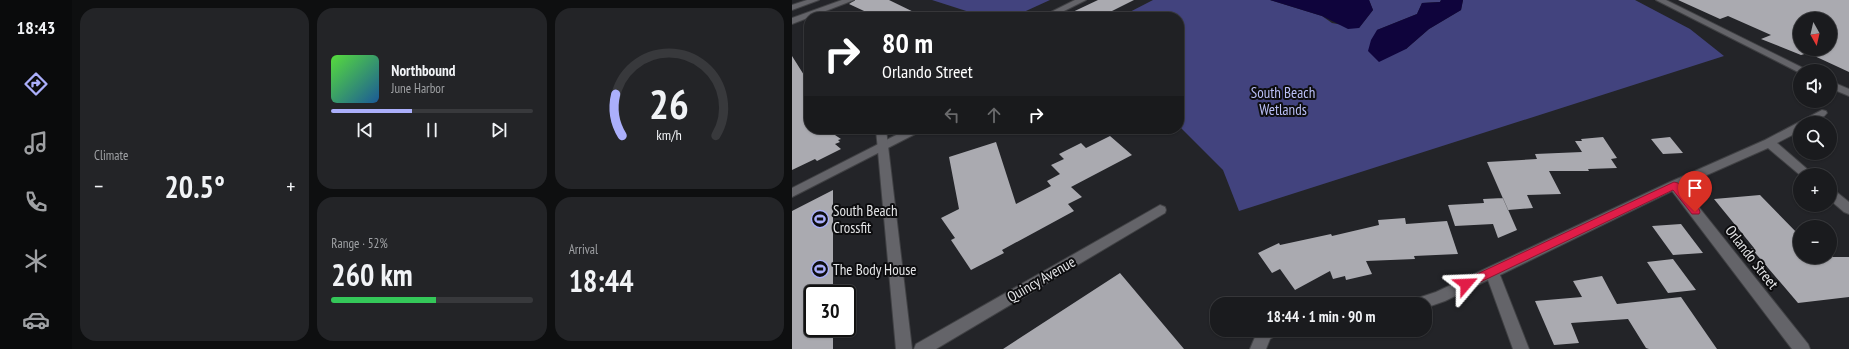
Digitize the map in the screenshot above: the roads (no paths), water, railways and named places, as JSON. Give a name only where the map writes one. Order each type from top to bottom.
[{"type":"street","points":[[796,7],[815,0]]},
{"type":"street","points":[[822,12],[850,0]]},
{"type":"street","points":[[1056,12],[1082,0]]},
{"type":"street","points":[[1660,0],[1793,66]]},
{"type":"street","points":[[796,7],[808,12]]},
{"type":"street","points":[[792,21],[804,18]]},
{"type":"street","points":[[1837,87],[1849,93]]},
{"type":"street","points":[[1817,116],[1822,113]]},
{"type":"street","points":[[1432,299],[1440,297],[1674,185],[1769,143],[1793,130]]},
{"type":"street","points":[[882,134],[904,349]]},
{"type":"street","points":[[792,193],[908,134]]},
{"type":"street","points":[[1769,143],[1799,168]]},
{"type":"street","name":"Orlando Street","points":[[1674,185],[1802,349]]},
{"type":"street","points":[[1837,199],[1849,209]]},
{"type":"street","name":"Quincy Avenue","points":[[922,349],[1160,210]]},
{"type":"street","points":[[1492,272],[1521,349]]},
{"type":"street","points":[[1258,349],[1265,337]]},
{"type":"place","name":"South Beach Crossfit","points":[[820,219]]},
{"type":"place","name":"The Body House","points":[[820,269]]},
{"type":"park label","name":"South Beach Wetlands","points":[[1283,100]]}]
